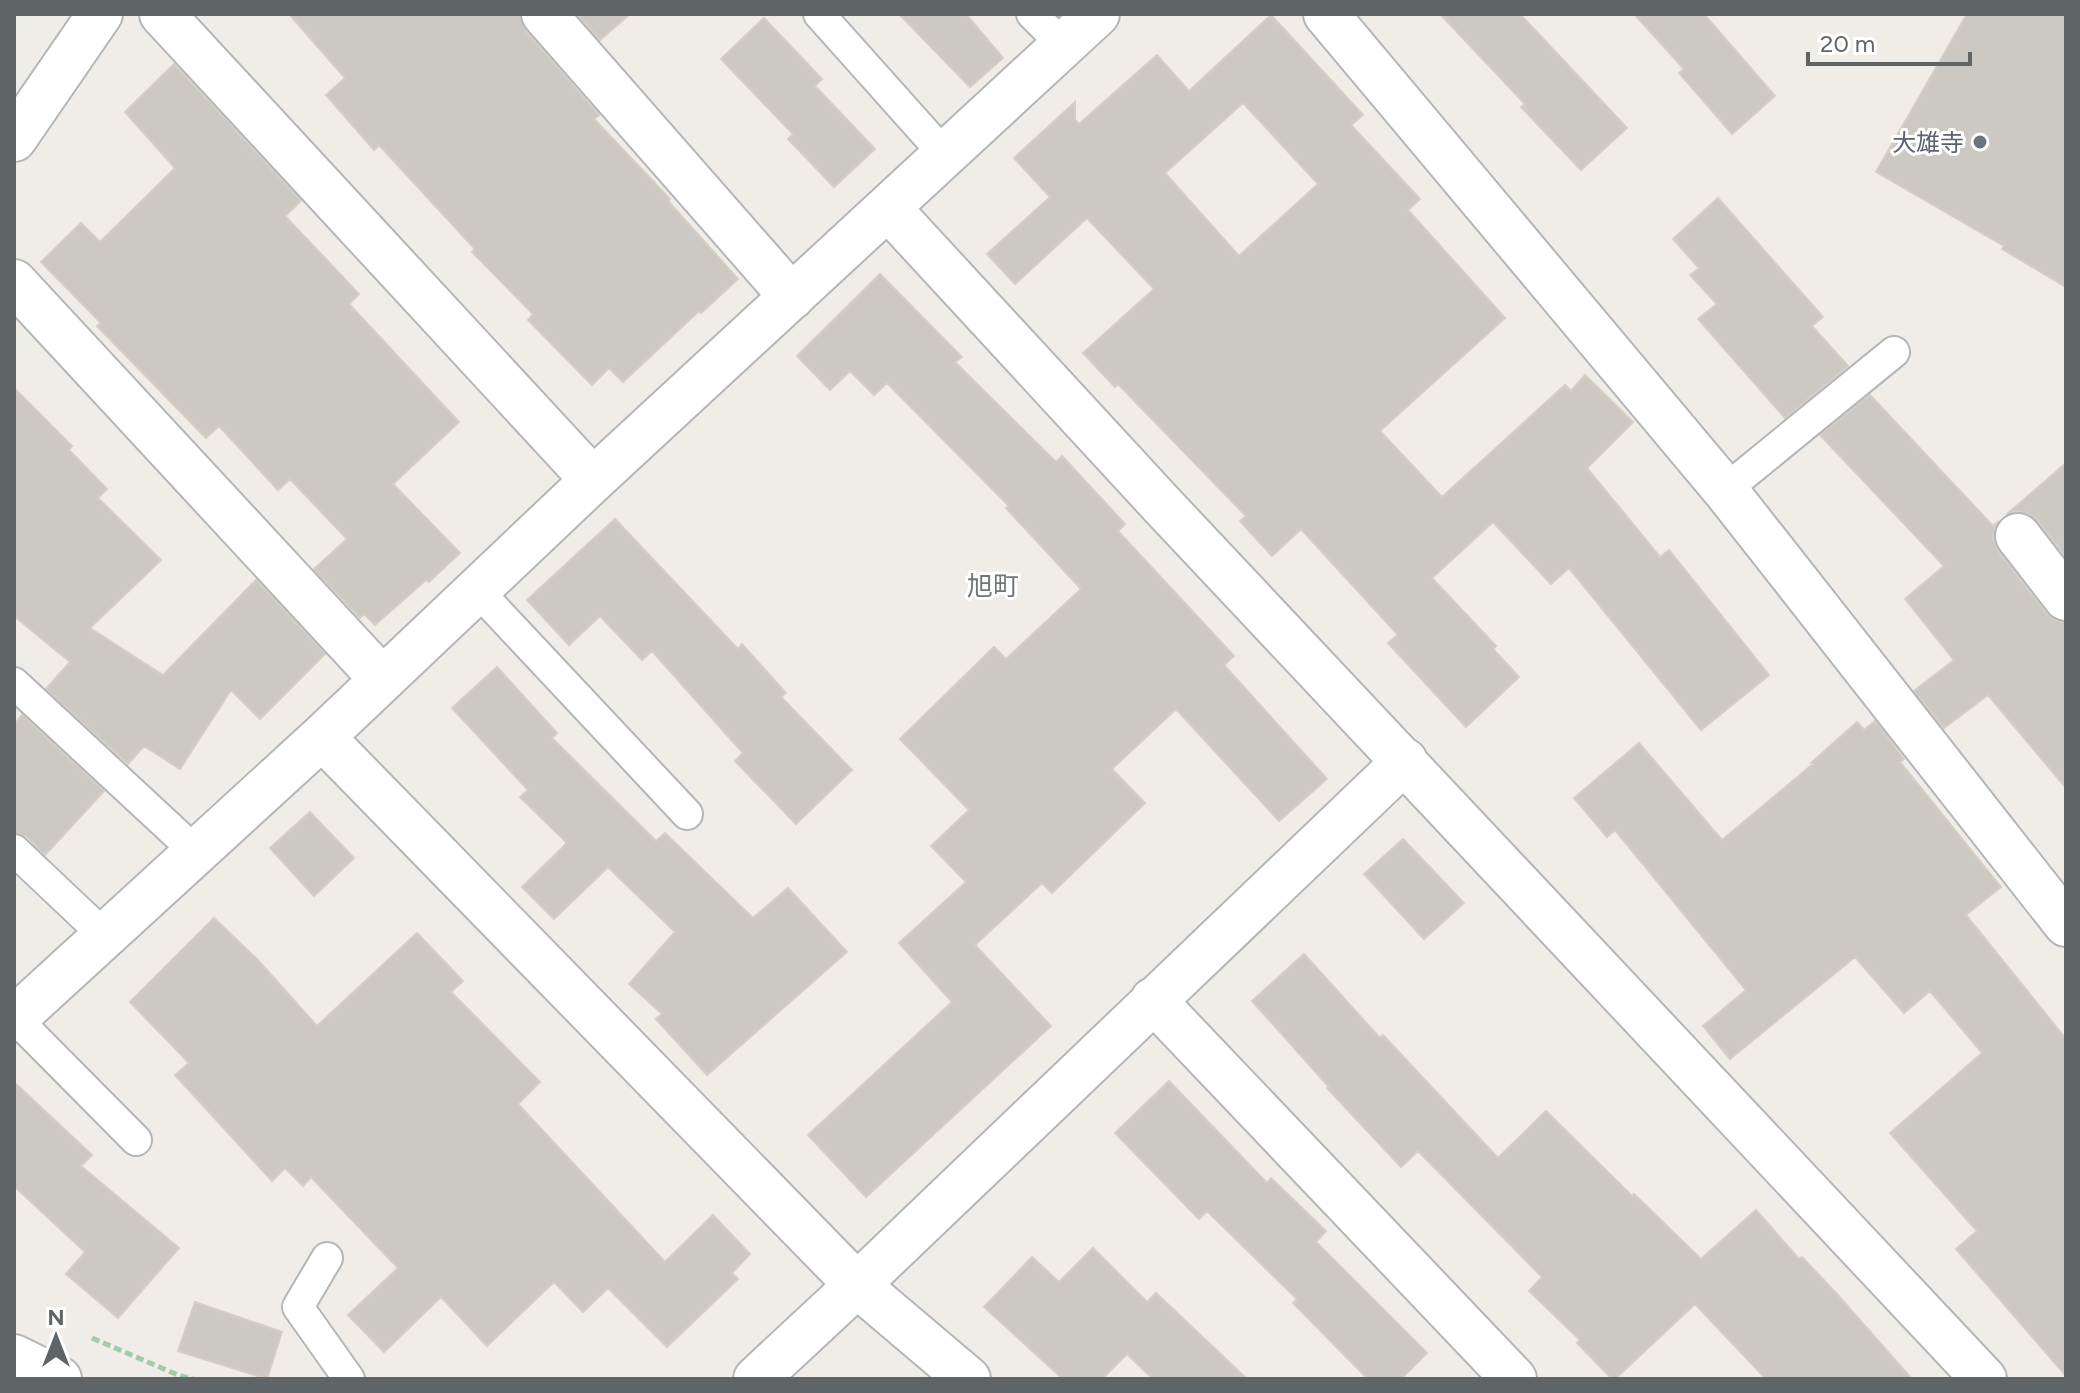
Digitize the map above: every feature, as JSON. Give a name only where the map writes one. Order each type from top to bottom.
[{"type":"street","points":[[14,139],[100,14]]},
{"type":"street","points":[[162,14],[593,480]]},
{"type":"street","points":[[544,14],[792,297]]},
{"type":"street","points":[[14,1019],[197,853],[593,480],[1097,14]]},
{"type":"street","points":[[1326,14],[1725,490],[2066,924]]},
{"type":"street","points":[[888,208],[1163,506],[1984,1379]]},
{"type":"street","points":[[14,282],[382,679]]},
{"type":"street","points":[[2018,536],[2066,598]]},
{"type":"street","points":[[322,737],[857,1285],[968,1379]]},
{"type":"street","points":[[756,1379],[1405,761]]},
{"type":"street","points":[[1153,1000],[1514,1379]]},
{"type":"street","points":[[14,1357],[59,1379]]},
{"type":"lane","points":[[819,14],[945,155]]},
{"type":"lane","points":[[1032,14],[1063,45]]},
{"type":"lane","points":[[1725,490],[1894,352]]},
{"type":"lane","points":[[477,590],[687,814]]},
{"type":"lane","points":[[14,683],[197,853]]},
{"type":"lane","points":[[14,850],[105,936]]},
{"type":"lane","points":[[14,1019],[136,1140]]},
{"type":"lane","points":[[327,1258],[298,1307],[349,1379]]},
{"type":"path","points":[[82,1334],[193,1379]]},
{"type":"building","points":[[289,14],[520,14],[525,30],[599,115],[594,119],[670,199],[668,201],[738,279],[623,382],[609,368],[592,385],[528,320],[533,314],[472,252],[475,249],[379,145],[374,150],[326,95],[345,78]]},
{"type":"building","points":[[577,14],[630,14],[600,40]]},
{"type":"building","points":[[899,14],[966,14],[1003,58],[970,87]]},
{"type":"building","points":[[1440,14],[1520,14],[1627,128],[1581,170],[1521,107],[1525,104]]},
{"type":"building","points":[[1634,14],[1704,14],[1775,96],[1732,134],[1679,73],[1684,69]]},
{"type":"building","name":"大雄寺","points":[[1967,14],[2066,14],[2066,287],[2002,249],[2004,246],[1876,172]]},
{"type":"building","points":[[1271,15],[1363,115],[1351,125],[1420,199],[1408,210],[1505,318],[1380,431],[1442,497],[1565,385],[1571,391],[1585,375],[1633,422],[1587,468],[1660,557],[1669,550],[1769,675],[1701,730],[1569,568],[1551,584],[1493,522],[1432,578],[1496,646],[1493,649],[1519,677],[1466,727],[1388,643],[1398,635],[1301,529],[1272,556],[1240,521],[1246,516],[1118,384],[1115,387],[1083,353],[1154,289],[1087,218],[1015,284],[987,254],[1050,197],[1014,158],[1075,102],[1075,119],[1079,124],[1157,55],[1189,91]],"holes":[[[1243,103],[1318,184],[1239,256],[1165,173]]]},
{"type":"building","points":[[764,18],[822,79],[815,86],[875,149],[834,187],[788,139],[793,134],[721,59]]},
{"type":"building","points":[[174,64],[301,201],[285,216],[359,294],[349,304],[459,422],[393,484],[460,553],[375,625],[364,614],[360,618],[314,569],[347,539],[290,479],[278,490],[219,426],[206,438],[97,326],[101,323],[41,262],[81,223],[100,242],[175,168],[125,112]]},
{"type":"building","points":[[1718,198],[1823,317],[1812,326],[1848,366],[1785,418],[1698,319],[1717,304],[1690,275],[1699,268],[1673,239]]},
{"type":"building","points":[[880,274],[962,357],[955,362],[1056,462],[1062,456],[1125,524],[1118,531],[1234,656],[1224,665],[1327,779],[1279,821],[1176,709],[1112,769],[1145,803],[1052,893],[1042,883],[975,945],[1051,1026],[866,1197],[808,1135],[952,1002],[899,943],[966,882],[931,846],[969,810],[900,739],[994,647],[1006,659],[1081,589],[1006,508],[1009,506],[887,383],[874,395],[850,371],[830,390],[797,356]]},
{"type":"building","points":[[14,388],[72,446],[69,450],[107,489],[98,498],[161,560],[90,628],[163,675],[256,580],[325,654],[260,719],[231,690],[180,769],[144,746],[128,764],[46,689],[70,662],[14,616]]},
{"type":"building","points":[[1870,395],[1993,526],[1999,521],[1993,539],[1998,551],[2046,613],[2056,621],[2066,622],[2066,788],[1988,695],[1944,728],[1914,691],[1954,660],[1905,599],[1944,566],[1820,435]]},
{"type":"building","points":[[2066,463],[2066,557],[2028,513],[2015,511],[2006,515]]},
{"type":"building","points":[[615,519],[738,649],[742,644],[786,693],[781,697],[852,770],[796,824],[735,761],[743,753],[652,651],[642,660],[600,616],[569,645],[527,600]]},
{"type":"building","points":[[497,667],[557,733],[552,738],[656,841],[665,833],[753,918],[788,888],[847,952],[707,1075],[656,1019],[662,1014],[629,984],[675,932],[608,867],[554,919],[522,887],[567,843],[520,797],[528,790],[452,708]]},
{"type":"building","points":[[22,715],[104,791],[45,855],[26,836],[14,832],[14,725]]},
{"type":"building","points":[[1875,721],[1904,759],[1900,762],[2001,887],[1966,915],[2066,1039],[2066,1376],[1956,1249],[1977,1231],[1890,1133],[1982,1053],[1930,991],[1904,1013],[1855,957],[1730,1059],[1703,1026],[1746,990],[1615,830],[1607,837],[1574,798],[1639,743],[1722,840],[1813,764],[1857,722],[1864,730]]},
{"type":"building","points":[[310,812],[354,858],[314,896],[270,848]]},
{"type":"building","points":[[1403,839],[1464,903],[1424,939],[1364,874]]},
{"type":"building","points":[[214,918],[258,960],[317,1026],[417,933],[463,981],[451,992],[540,1082],[518,1104],[665,1262],[713,1215],[750,1254],[732,1273],[738,1279],[667,1347],[608,1288],[583,1312],[554,1282],[487,1346],[441,1297],[384,1352],[348,1315],[398,1268],[311,1177],[303,1186],[285,1168],[272,1181],[175,1075],[189,1063],[130,1002]]},
{"type":"building","points":[[1304,954],[1380,1038],[1383,1035],[1498,1158],[1546,1111],[1701,1259],[1756,1210],[1799,1259],[1802,1257],[1836,1293],[1912,1379],[1766,1379],[1695,1304],[1612,1379],[1577,1343],[1580,1340],[1529,1291],[1542,1277],[1418,1151],[1401,1167],[1252,1001]]},
{"type":"building","points":[[1169,1081],[1267,1183],[1271,1178],[1326,1231],[1316,1242],[1427,1353],[1401,1379],[1368,1379],[1293,1303],[1297,1299],[1207,1211],[1199,1219],[1115,1133]]},
{"type":"building","points":[[14,1082],[92,1155],[81,1166],[179,1248],[118,1318],[66,1274],[85,1252],[14,1186]]},
{"type":"building","points":[[1093,1248],[1147,1302],[1156,1293],[1247,1379],[1153,1379],[1127,1354],[1102,1379],[1063,1379],[984,1307],[1032,1257],[1059,1282]]},
{"type":"building","points":[[195,1302],[282,1332],[267,1379],[178,1351]]},
{"type":"place","name":"大雄寺","points":[[1980,142]]},
{"type":"district","name":"旭町","points":[[993,586]]}]
